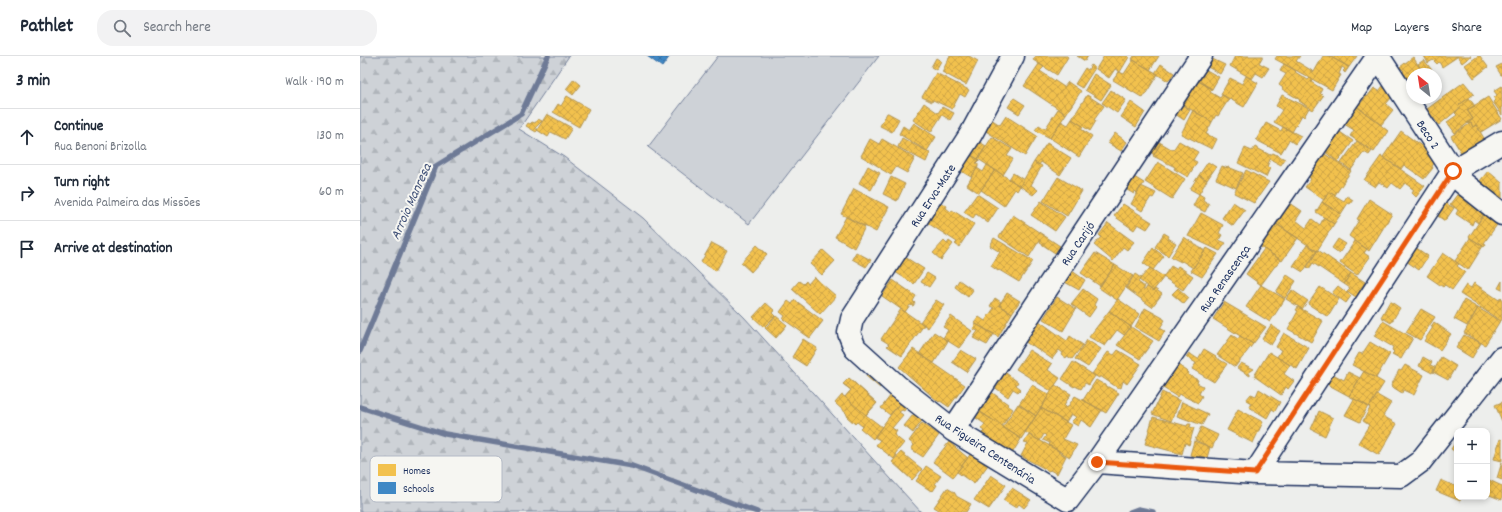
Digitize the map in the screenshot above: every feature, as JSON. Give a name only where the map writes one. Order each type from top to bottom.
[{"type":"street","name":"Rua Erva-Mate","points":[[849,333],[852,319],[971,134],[1013,56]]},
{"type":"street","name":"Rua Carijó","points":[[953,430],[1201,56]]},
{"type":"street","name":"Beco 2","points":[[1378,56],[1453,171],[1463,183],[1502,214]]},
{"type":"street","name":"Rua Renascença","points":[[1068,506],[1378,56]]},
{"type":"street","points":[[1255,473],[1453,171],[1502,142]]},
{"type":"street","name":"Rua Figueira Centenária","points":[[849,333],[855,348],[897,386],[953,430],[1068,506]]},
{"type":"street","points":[[1097,462],[1255,473],[1401,476],[1420,462],[1502,358]]},
{"type":"green space","points":[[360,56],[569,56],[519,129],[564,157],[643,218],[744,317],[921,512],[360,512]]},
{"type":"green space","points":[[718,56],[879,56],[749,224],[648,147]]},
{"type":"building: Homes","points":[[950,56],[969,56],[978,61],[966,85],[942,72]]},
{"type":"building: Homes","points":[[1036,56],[1068,57],[1057,75],[1033,60]]},
{"type":"building: Homes","points":[[1077,56],[1088,56],[1085,61]]},
{"type":"building: Homes","points":[[1104,56],[1129,57],[1120,72],[1115,69],[1109,78],[1096,69]]},
{"type":"building: Homes","points":[[1134,56],[1159,56],[1150,70],[1132,59]]},
{"type":"building: Homes","points":[[1235,56],[1263,56],[1259,63],[1269,68],[1263,77],[1256,73],[1252,79],[1230,66]]},
{"type":"building: Homes","points":[[1277,56],[1300,56],[1296,61],[1314,72],[1323,56],[1329,56],[1349,67],[1345,73],[1343,71],[1345,69],[1342,67],[1339,74],[1341,75],[1332,90],[1275,59]]},
{"type":"building: Homes","points":[[1329,56],[1357,56],[1349,67]]},
{"type":"building: Homes","points":[[1424,56],[1457,57],[1442,67],[1439,62],[1437,64],[1433,60],[1428,63]]},
{"type":"building: Homes","points":[[1457,56],[1471,56],[1462,63]]},
{"type":"building: Homes","points":[[1480,56],[1488,67],[1474,78],[1465,65]]},
{"type":"building: Homes","points":[[1208,57],[1225,65],[1220,74],[1204,65]]},
{"type":"building: Homes","points":[[1413,57],[1420,68],[1406,68],[1406,77],[1403,72],[1404,71],[1400,67]]},
{"type":"building: Homes","points":[[936,58],[941,61],[936,70],[931,67]]},
{"type":"building: Homes","points":[[1133,60],[1158,74],[1143,98],[1113,80],[1119,72],[1124,74]]},
{"type":"building: Homes","points":[[1424,60],[1430,68],[1420,68],[1418,64]]},
{"type":"building: Homes","points":[[1039,64],[1044,67],[1040,71],[1064,87],[1068,82],[1081,91],[1066,114],[1024,86]]},
{"type":"building: Homes","points":[[1161,64],[1174,73],[1168,81],[1155,73]]},
{"type":"building: Homes","points":[[1284,64],[1308,80],[1310,78],[1313,80],[1311,82],[1322,89],[1320,93],[1323,96],[1313,110],[1282,89],[1283,88],[1279,85],[1286,74],[1280,71]]},
{"type":"building: Homes","points":[[1502,64],[1502,75],[1501,75],[1496,67]]},
{"type":"building: Homes","points":[[1091,65],[1095,68],[1082,88],[1075,84],[1085,68],[1088,70]]},
{"type":"building: Homes","points":[[1203,68],[1219,77],[1212,89],[1195,79]]},
{"type":"building: Homes","points":[[936,73],[969,90],[965,97],[960,94],[952,109],[933,100],[932,102],[922,97]]},
{"type":"building: Homes","points":[[1094,74],[1111,85],[1101,100],[1085,90]]},
{"type":"building: Homes","points":[[1246,76],[1258,83],[1244,107],[1221,94],[1230,78],[1242,84]]},
{"type":"building: Homes","points":[[574,79],[581,85],[573,95],[566,89]]},
{"type":"building: Homes","points":[[1195,79],[1212,89],[1210,92],[1220,98],[1222,95],[1229,99],[1218,116],[1216,115],[1212,122],[1180,103]]},
{"type":"building: Homes","points":[[1464,82],[1474,94],[1459,105],[1461,107],[1439,125],[1427,109],[1434,104],[1442,104],[1442,98]]},
{"type":"building: Homes","points":[[1383,86],[1392,97],[1386,104],[1393,110],[1381,125],[1356,106],[1359,101],[1361,103],[1366,96],[1367,97],[1374,88],[1379,91]]},
{"type":"building: Homes","points":[[1502,86],[1502,115],[1493,102],[1497,95],[1494,91]]},
{"type":"building: Homes","points":[[1111,90],[1126,100],[1117,113],[1102,103]]},
{"type":"building: Homes","points":[[1087,95],[1104,106],[1094,120],[1096,121],[1090,131],[1072,119]]},
{"type":"building: Homes","points":[[1282,95],[1309,108],[1304,117],[1302,115],[1292,132],[1274,122],[1282,110],[1276,106]]},
{"type":"building: Homes","points":[[567,96],[589,109],[579,127],[553,112],[558,104],[561,106]]},
{"type":"building: Homes","points":[[1488,97],[1502,119],[1481,132],[1476,125],[1473,127],[1471,123],[1468,124],[1467,122],[1473,119],[1467,110]]},
{"type":"building: Homes","points":[[1014,98],[1025,105],[1019,114],[1008,107]]},
{"type":"building: Homes","points":[[1469,98],[1475,106],[1467,110],[1473,119],[1455,133],[1447,122],[1457,115],[1455,113],[1461,107],[1459,105]]},
{"type":"building: Homes","points":[[1131,102],[1145,112],[1136,127],[1121,117]]},
{"type":"building: Homes","points":[[924,103],[938,113],[942,107],[954,113],[950,120],[942,115],[931,132],[913,120]]},
{"type":"building: Homes","points":[[1181,104],[1190,110],[1184,120],[1175,114]]},
{"type":"building: Homes","points":[[1357,106],[1388,131],[1374,152],[1350,136],[1354,130],[1344,124]]},
{"type":"building: Homes","points":[[1058,109],[1066,114],[1050,138],[1035,130],[1039,125],[1045,129]]},
{"type":"building: Homes","points":[[1193,110],[1212,122],[1206,134],[1217,139],[1212,149],[1181,134]]},
{"type":"building: Homes","points":[[887,113],[899,119],[892,132],[880,126]]},
{"type":"building: Homes","points":[[547,114],[572,128],[565,139],[551,132],[548,137],[537,130]]},
{"type":"building: Homes","points":[[1006,116],[1037,136],[1025,156],[981,128],[988,117],[1000,125]]},
{"type":"building: Homes","points":[[538,119],[542,121],[535,128],[538,130],[536,132],[526,126],[528,123],[535,123]]},
{"type":"building: Homes","points":[[1072,119],[1083,126],[1081,129],[1092,136],[1079,157],[1050,138],[1061,121],[1068,125]]},
{"type":"building: Homes","points":[[914,123],[936,137],[927,151],[899,134],[903,126],[909,130]]},
{"type":"building: Homes","points":[[1266,123],[1281,131],[1283,127],[1301,136],[1295,144],[1289,140],[1281,153],[1256,140]]},
{"type":"building: Homes","points":[[1471,123],[1473,127],[1476,125],[1484,138],[1462,154],[1451,136]]},
{"type":"building: Homes","points":[[1401,131],[1438,158],[1432,166],[1433,168],[1424,179],[1404,165],[1401,169],[1383,157]]},
{"type":"building: Homes","points":[[1340,132],[1353,141],[1338,162],[1325,152]]},
{"type":"building: Homes","points":[[1115,133],[1127,142],[1121,151],[1108,143]]},
{"type":"building: Homes","points":[[992,137],[1012,149],[1007,156],[1013,159],[1003,175],[978,159]]},
{"type":"building: Homes","points":[[902,138],[930,153],[926,162],[898,147]]},
{"type":"building: Homes","points":[[870,139],[879,144],[882,139],[915,158],[907,173],[896,167],[891,175],[861,156]]},
{"type":"building: Homes","points":[[975,139],[986,146],[978,159],[966,152]]},
{"type":"building: Homes","points":[[1156,140],[1161,143],[1154,155],[1149,151]]},
{"type":"building: Homes","points":[[1179,141],[1198,152],[1193,160],[1197,162],[1188,177],[1174,169],[1175,167],[1153,156],[1161,143],[1173,150]]},
{"type":"building: Homes","points":[[1357,141],[1372,151],[1369,155],[1364,152],[1351,170],[1341,163]]},
{"type":"building: Homes","points":[[1047,143],[1071,158],[1060,175],[1041,162],[1039,165],[1034,162]]},
{"type":"building: Homes","points":[[1255,147],[1270,155],[1273,153],[1285,159],[1281,165],[1270,159],[1267,167],[1270,168],[1266,177],[1238,163],[1245,148],[1252,151]]},
{"type":"building: Homes","points":[[1320,151],[1351,171],[1335,195],[1329,192],[1324,200],[1305,187],[1311,179],[1305,174]]},
{"type":"building: Homes","points":[[966,152],[979,160],[976,163],[978,164],[978,167],[971,177],[956,168]]},
{"type":"building: Homes","points":[[1381,156],[1425,186],[1416,197],[1412,193],[1414,190],[1405,183],[1400,189],[1392,183],[1388,188],[1379,182],[1375,187],[1364,180]]},
{"type":"building: Homes","points":[[1034,162],[1042,166],[1031,185],[1038,190],[1033,195],[1020,186]]},
{"type":"building: Homes","points":[[1158,162],[1185,179],[1172,199],[1145,182]]},
{"type":"building: Homes","points":[[1208,162],[1216,167],[1207,180],[1199,175]]},
{"type":"building: Homes","points":[[987,165],[995,170],[979,193],[967,185],[977,168],[983,172]]},
{"type":"building: Homes","points":[[868,166],[880,173],[871,190],[859,183]]},
{"type":"building: Homes","points":[[1222,166],[1243,173],[1236,188],[1216,179]]},
{"type":"building: Homes","points":[[995,170],[1020,186],[1017,191],[1015,189],[1004,206],[981,190]]},
{"type":"building: Homes","points":[[1246,170],[1269,182],[1254,203],[1234,193]]},
{"type":"building: Homes","points":[[1488,171],[1502,183],[1502,201],[1479,182]]},
{"type":"building: Homes","points":[[1013,173],[1024,180],[1020,186],[1009,179]]},
{"type":"building: Homes","points":[[1199,175],[1207,180],[1199,194],[1190,189]]},
{"type":"building: Homes","points":[[891,177],[905,184],[897,201],[883,194]]},
{"type":"building: Homes","points":[[1058,177],[1082,191],[1067,216],[1043,201]]},
{"type":"building: Homes","points":[[1134,177],[1144,183],[1137,193],[1135,191],[1134,194],[1127,190]]},
{"type":"building: Homes","points":[[1141,186],[1156,193],[1153,198],[1151,197],[1142,211],[1131,204]]},
{"type":"building: Homes","points":[[1463,187],[1488,207],[1478,223],[1474,220],[1472,225],[1456,214],[1458,210],[1450,204]]},
{"type":"building: Homes","points":[[854,189],[889,207],[876,232],[841,214]]},
{"type":"building: Homes","points":[[1329,192],[1344,201],[1347,196],[1353,200],[1350,204],[1348,203],[1341,214],[1322,202]]},
{"type":"building: Homes","points":[[977,194],[998,208],[988,223],[976,214],[973,218],[964,212]]},
{"type":"building: Homes","points":[[1199,194],[1204,197],[1203,200],[1209,204],[1205,212],[1193,206]]},
{"type":"building: Homes","points":[[1369,199],[1392,214],[1369,251],[1349,236]]},
{"type":"building: Homes","points":[[1440,200],[1454,208],[1445,221],[1432,212]]},
{"type":"building: Homes","points":[[1041,201],[1065,217],[1055,231],[1031,215]]},
{"type":"building: Homes","points":[[1287,201],[1302,211],[1296,220],[1306,228],[1312,219],[1320,225],[1324,217],[1334,224],[1317,251],[1273,222]]},
{"type":"building: Homes","points":[[939,202],[947,206],[946,208],[951,212],[952,210],[974,224],[959,247],[955,244],[957,242],[926,222]]},
{"type":"building: Homes","points":[[1233,202],[1245,210],[1233,226],[1222,218]]},
{"type":"building: Homes","points":[[1322,202],[1341,214],[1334,224],[1316,212]]},
{"type":"building: Homes","points":[[1123,204],[1152,222],[1147,229],[1138,224],[1134,230],[1114,216]]},
{"type":"building: Homes","points":[[1201,213],[1223,225],[1219,233],[1222,235],[1219,240],[1226,243],[1220,251],[1188,236]]},
{"type":"building: Homes","points":[[1485,213],[1499,222],[1484,243],[1486,244],[1484,247],[1469,237]]},
{"type":"building: Homes","points":[[1013,215],[1060,246],[1055,253],[1039,241],[1029,257],[999,237]]},
{"type":"building: Homes","points":[[846,217],[865,227],[854,248],[835,237]]},
{"type":"building: Homes","points":[[1108,223],[1134,242],[1127,250],[1123,247],[1113,261],[1094,245],[1101,237],[1099,235]]},
{"type":"building: Homes","points":[[1275,223],[1298,238],[1282,261],[1259,246]]},
{"type":"building: Homes","points":[[1164,233],[1169,236],[1168,238],[1176,243],[1168,256],[1155,247]]},
{"type":"building: Homes","points":[[1184,237],[1205,251],[1193,268],[1182,261],[1181,262],[1171,257]]},
{"type":"building: Homes","points":[[994,238],[1033,261],[1019,282],[991,266],[1000,252],[990,246]]},
{"type":"building: Homes","points":[[1470,238],[1483,246],[1468,270],[1455,261]]},
{"type":"building: Homes","points":[[1338,239],[1346,244],[1339,253],[1332,248]]},
{"type":"building: Homes","points":[[944,241],[947,244],[949,241],[953,244],[941,260],[933,253]]},
{"type":"building: Homes","points":[[1355,241],[1367,249],[1364,253],[1370,257],[1357,275],[1340,263]]},
{"type":"building: Homes","points":[[712,243],[727,251],[716,271],[701,262]]},
{"type":"building: Homes","points":[[757,245],[767,254],[751,272],[741,263]]},
{"type":"building: Homes","points":[[1307,245],[1317,251],[1303,272],[1293,266]]},
{"type":"building: Homes","points":[[1415,247],[1428,256],[1419,270],[1406,261]]},
{"type":"building: Homes","points":[[1153,248],[1164,256],[1153,270],[1143,263]]},
{"type":"building: Homes","points":[[1207,248],[1218,254],[1202,277],[1191,271]]},
{"type":"building: Homes","points":[[1264,249],[1281,260],[1261,285],[1246,274]]},
{"type":"building: Homes","points":[[823,250],[835,261],[822,275],[810,264]]},
{"type":"building: Homes","points":[[1318,250],[1351,273],[1344,284],[1313,263],[1309,269],[1307,267]]},
{"type":"building: Homes","points":[[856,252],[871,260],[866,267],[852,259]]},
{"type":"building: Homes","points":[[1095,253],[1115,265],[1100,286],[1081,273]]},
{"type":"building: Homes","points":[[1443,253],[1459,264],[1457,266],[1465,272],[1452,290],[1445,285],[1443,287],[1427,276]]},
{"type":"building: Homes","points":[[905,257],[924,269],[914,284],[895,272]]},
{"type":"building: Homes","points":[[1115,265],[1133,276],[1117,300],[1099,288]]},
{"type":"building: Homes","points":[[1171,266],[1176,269],[1178,266],[1193,276],[1183,290],[1163,277]]},
{"type":"building: Homes","points":[[1068,268],[1085,280],[1079,290],[1061,280]]},
{"type":"building: Homes","points":[[1150,268],[1164,277],[1153,291],[1139,280]]},
{"type":"building: Homes","points":[[927,273],[935,278],[929,287],[921,282]]},
{"type":"building: Homes","points":[[1351,273],[1365,282],[1356,297],[1347,291],[1350,288],[1344,284]]},
{"type":"building: Homes","points":[[1135,274],[1141,278],[1138,282],[1145,287],[1143,290],[1147,287],[1153,291],[1155,289],[1162,294],[1152,307],[1126,288]]},
{"type":"building: Homes","points":[[1287,275],[1296,281],[1285,298],[1276,292]]},
{"type":"building: Homes","points":[[814,277],[836,296],[820,314],[792,289],[799,281],[803,284],[806,281],[808,284]]},
{"type":"building: Homes","points":[[893,280],[916,296],[913,301],[915,303],[913,306],[910,305],[905,312],[882,296]]},
{"type":"building: Homes","points":[[959,280],[973,290],[968,297],[955,287]]},
{"type":"building: Homes","points":[[1502,281],[1502,290],[1498,288]]},
{"type":"building: Homes","points":[[1474,283],[1499,300],[1501,297],[1502,298],[1501,321],[1460,294],[1466,285],[1471,288]]},
{"type":"building: Homes","points":[[1261,285],[1285,299],[1270,322],[1246,307]]},
{"type":"building: Homes","points":[[1338,286],[1351,296],[1346,303],[1332,293]]},
{"type":"building: Homes","points":[[1320,287],[1339,299],[1328,317],[1308,304]]},
{"type":"building: Homes","points":[[1178,288],[1189,298],[1184,304],[1172,294]]},
{"type":"building: Homes","points":[[1083,289],[1097,299],[1094,305],[1096,307],[1089,317],[1071,304]]},
{"type":"building: Homes","points":[[1292,290],[1308,301],[1302,309],[1286,299]]},
{"type":"building: Homes","points":[[1007,293],[1020,301],[1012,313],[999,305]]},
{"type":"building: Homes","points":[[1057,297],[1076,309],[1063,331],[1043,319]]},
{"type":"building: Homes","points":[[995,298],[1001,302],[999,305],[1012,313],[998,337],[974,323],[979,317],[985,321],[994,308],[990,306]]},
{"type":"building: Homes","points":[[1118,299],[1139,314],[1131,327],[1109,311]]},
{"type":"building: Homes","points":[[795,300],[823,321],[810,338],[783,319],[785,316],[780,312],[788,301],[792,304]]},
{"type":"building: Homes","points":[[936,300],[944,305],[928,328],[920,322]]},
{"type":"building: Homes","points":[[1464,300],[1478,308],[1467,326],[1454,319]]},
{"type":"building: Homes","points":[[1390,301],[1400,308],[1391,323],[1381,317]]},
{"type":"building: Homes","points":[[1224,302],[1266,327],[1253,344],[1213,319]]},
{"type":"building: Homes","points":[[766,303],[775,311],[772,313],[775,316],[764,327],[753,317]]},
{"type":"building: Homes","points":[[1298,307],[1323,321],[1311,342],[1288,329],[1298,311],[1296,310]]},
{"type":"building: Homes","points":[[1145,308],[1165,320],[1160,328],[1165,331],[1159,341],[1135,327]]},
{"type":"building: Homes","points":[[1478,308],[1500,321],[1485,345],[1464,333]]},
{"type":"building: Homes","points":[[901,309],[924,325],[902,356],[887,346],[889,344],[881,339]]},
{"type":"building: Homes","points":[[1421,309],[1435,317],[1420,340],[1406,332]]},
{"type":"building: Homes","points":[[1109,311],[1131,327],[1124,335],[1117,330],[1105,346],[1089,337]]},
{"type":"building: Homes","points":[[776,316],[787,325],[776,338],[765,328]]},
{"type":"building: Homes","points":[[951,316],[972,331],[959,348],[943,338],[948,330],[943,327]]},
{"type":"building: Homes","points":[[1035,318],[1067,341],[1070,336],[1083,345],[1072,359],[1067,356],[1066,358],[1059,350],[1052,359],[1020,338]]},
{"type":"building: Homes","points":[[1383,321],[1413,338],[1401,359],[1392,354],[1394,352],[1392,350],[1393,347],[1374,336]]},
{"type":"building: Homes","points":[[1434,322],[1451,334],[1440,350],[1424,341],[1433,327],[1431,327]]},
{"type":"building: Homes","points":[[976,324],[994,334],[987,345],[973,338],[978,331],[973,329]]},
{"type":"building: Homes","points":[[1271,325],[1280,331],[1271,345],[1262,339]]},
{"type":"building: Homes","points":[[1131,327],[1153,341],[1140,359],[1117,345]]},
{"type":"building: Homes","points":[[934,332],[948,341],[934,363],[919,354]]},
{"type":"building: Homes","points":[[1284,333],[1309,348],[1297,369],[1277,357],[1281,350],[1276,347]]},
{"type":"building: Homes","points":[[1232,335],[1238,339],[1240,336],[1253,344],[1235,367],[1217,355]]},
{"type":"building: Homes","points":[[1464,335],[1481,343],[1472,358],[1456,348]]},
{"type":"building: Homes","points":[[803,339],[817,348],[806,366],[792,357]]},
{"type":"building: Homes","points":[[1087,340],[1101,349],[1088,367],[1075,359]]},
{"type":"building: Homes","points":[[1370,342],[1390,354],[1376,378],[1352,365],[1359,353],[1362,354]]},
{"type":"building: Homes","points":[[913,349],[965,385],[949,407],[940,401],[939,402],[899,367]]},
{"type":"building: Homes","points":[[1204,349],[1227,364],[1214,382],[1192,369],[1196,363],[1186,357],[1189,353],[1198,359]]},
{"type":"building: Homes","points":[[961,350],[976,359],[967,372],[952,362]]},
{"type":"building: Homes","points":[[1029,350],[1052,364],[1048,370],[1060,378],[1051,391],[1016,369]]},
{"type":"building: Homes","points":[[1118,350],[1141,364],[1127,384],[1123,381],[1121,388],[1118,388],[1100,376],[1099,378],[1092,374],[1108,352],[1114,355]]},
{"type":"building: Homes","points":[[1269,352],[1290,365],[1284,374],[1294,381],[1288,389],[1286,387],[1281,395],[1254,376]]},
{"type":"building: Homes","points":[[1423,357],[1432,362],[1430,365],[1435,367],[1432,373],[1419,366]]},
{"type":"building: Homes","points":[[1441,357],[1456,366],[1448,380],[1433,372]]},
{"type":"building: Homes","points":[[1073,362],[1095,376],[1089,385],[1085,383],[1081,389],[1075,386],[1074,387],[1062,379]]},
{"type":"building: Homes","points":[[1175,363],[1187,371],[1189,373],[1188,375],[1198,380],[1197,383],[1203,386],[1199,394],[1202,396],[1198,403],[1179,394],[1177,397],[1160,386]]},
{"type":"building: Homes","points":[[1241,363],[1254,369],[1248,373],[1250,376],[1237,368]]},
{"type":"building: Homes","points":[[1405,365],[1424,375],[1414,395],[1403,390],[1402,393],[1391,386],[1399,370],[1401,371]]},
{"type":"building: Homes","points":[[874,366],[884,384],[880,388],[866,376]]},
{"type":"building: Homes","points":[[1002,370],[1018,382],[1016,385],[1021,389],[1018,392],[1013,389],[1008,397],[993,386]]},
{"type":"building: Homes","points":[[1364,371],[1384,383],[1369,407],[1349,396]]},
{"type":"building: Homes","points":[[1348,372],[1360,378],[1349,396],[1325,383],[1331,373],[1344,380]]},
{"type":"building: Homes","points":[[849,378],[877,403],[866,415],[882,427],[873,439],[860,428],[862,426],[857,422],[855,424],[846,416],[847,414],[835,403],[842,395],[845,397],[851,390],[843,384]]},
{"type":"building: Homes","points":[[849,378],[877,403],[866,415],[845,397],[851,390],[843,384]]},
{"type":"building: Homes","points":[[1096,380],[1119,393],[1106,413],[1083,400]]},
{"type":"building: Homes","points":[[1032,385],[1049,395],[1036,416],[1019,404]]},
{"type":"building: Homes","points":[[1055,385],[1071,394],[1064,405],[1067,408],[1075,396],[1102,410],[1091,427],[1081,420],[1078,426],[1071,422],[1076,417],[1071,414],[1066,422],[1041,408]]},
{"type":"building: Homes","points":[[1259,389],[1280,402],[1275,411],[1272,409],[1267,418],[1249,407],[1251,403],[1246,400],[1251,394],[1256,396]]},
{"type":"building: Homes","points":[[894,391],[903,399],[890,415],[881,408]]},
{"type":"building: Homes","points":[[990,391],[1013,409],[1002,426],[977,410]]},
{"type":"building: Homes","points":[[1162,392],[1180,401],[1171,421],[1152,414]]},
{"type":"building: Homes","points":[[1377,395],[1391,403],[1383,416],[1397,424],[1379,455],[1358,443],[1369,425],[1363,421],[1370,408],[1369,407]]},
{"type":"building: Homes","points":[[1354,399],[1368,406],[1360,422],[1345,415]]},
{"type":"building: Homes","points":[[901,401],[907,406],[904,411],[902,410],[899,412],[903,415],[892,428],[897,431],[894,435],[904,443],[895,454],[897,455],[894,459],[876,445],[880,440],[874,437]]},
{"type":"building: Homes","points":[[1182,402],[1208,414],[1202,425],[1177,416]]},
{"type":"building: Homes","points":[[1502,402],[1502,421],[1495,405]]},
{"type":"building: Homes","points":[[1018,404],[1036,416],[1021,439],[1003,427]]},
{"type":"building: Homes","points":[[1041,408],[1071,425],[1063,439],[1077,445],[1070,457],[1049,446],[1050,443],[1043,440],[1046,436],[1044,434],[1040,441],[1025,432]]},
{"type":"building: Homes","points":[[976,409],[1021,439],[1011,455],[981,434],[984,431],[981,429],[985,424],[973,416]]},
{"type":"building: Homes","points":[[1238,409],[1263,422],[1253,443],[1227,430]]},
{"type":"building: Homes","points":[[917,410],[924,418],[913,433],[904,426]]},
{"type":"building: Homes","points":[[1319,411],[1333,418],[1325,436],[1311,429]]},
{"type":"building: Homes","points":[[1153,417],[1187,426],[1188,424],[1191,424],[1190,427],[1194,428],[1189,445],[1185,443],[1182,454],[1145,444]]},
{"type":"building: Homes","points":[[922,423],[939,435],[923,457],[911,449],[914,445],[909,441]]},
{"type":"building: Homes","points":[[1201,427],[1218,435],[1212,448],[1195,440]]},
{"type":"building: Homes","points":[[1029,435],[1060,451],[1058,452],[1066,456],[1057,474],[1021,456],[1028,443],[1024,442]]},
{"type":"building: Homes","points":[[1500,439],[1502,440],[1502,461],[1494,459]]},
{"type":"building: Homes","points":[[1194,441],[1210,447],[1207,458],[1200,456],[1200,458],[1190,455]]},
{"type":"building: Homes","points":[[949,442],[968,458],[953,477],[933,462]]},
{"type":"building: Homes","points":[[901,452],[922,469],[912,480],[892,462]]},
{"type":"building: Homes","points":[[972,452],[988,465],[974,484],[957,472]]},
{"type":"building: Homes","points":[[1502,462],[1502,480],[1497,478]]},
{"type":"building: Homes","points":[[926,466],[941,476],[935,484],[937,485],[933,491],[916,481]]},
{"type":"building: Homes","points":[[991,475],[1006,485],[989,509],[974,500]]},
{"type":"building: Homes","points":[[1441,480],[1454,486],[1454,498],[1436,491]]},
{"type":"building: Homes","points":[[1490,480],[1502,486],[1502,500],[1490,495]]},
{"type":"building: Homes","points":[[947,488],[954,492],[956,496],[971,504],[966,512],[942,512],[934,507]]},
{"type":"building: Homes","points":[[1012,488],[1031,500],[1024,508],[1019,504],[1016,508],[1003,500]]},
{"type":"building: Schools","points":[[647,56],[670,56],[662,67]]},
{"type":"waterway","name":"Arroio Manresa","points":[[360,351],[436,166],[521,114],[548,56]]},
{"type":"waterway","points":[[360,407],[445,434],[632,466],[757,512]]},
{"type":"waterway","points":[[1130,512],[1138,509],[1153,512]]},
{"type":"route","points":[[1097,462],[1255,473],[1453,171]]}]
